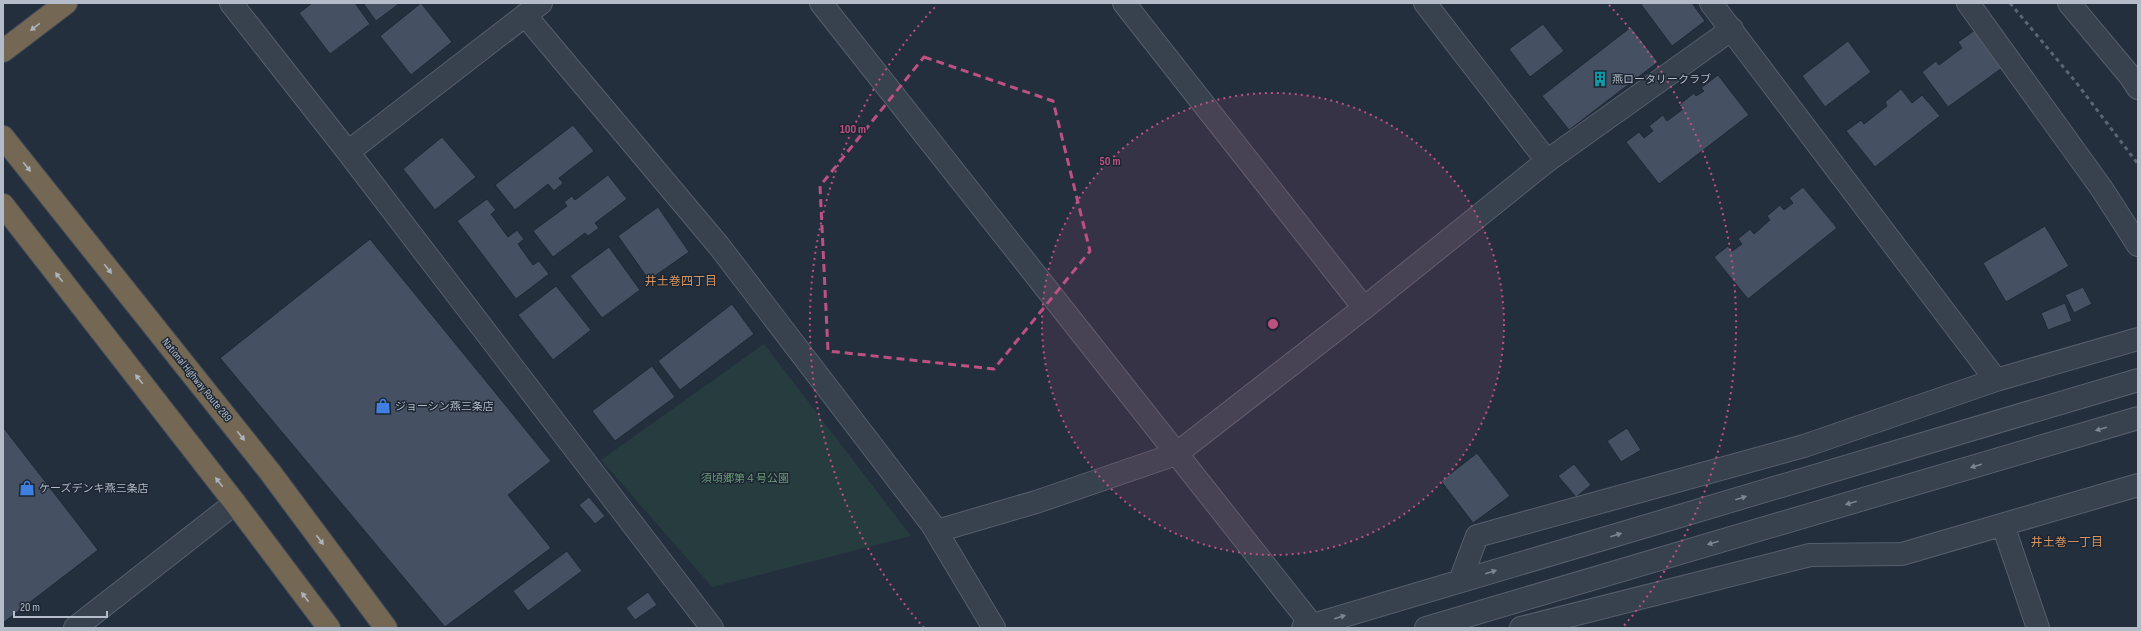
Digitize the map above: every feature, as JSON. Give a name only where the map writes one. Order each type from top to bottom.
[{"type":"highway","points":[[3,51],[66,3]]},
{"type":"highway","name":"National Highway Route 289","points":[[3,136],[270,472],[386,628]]},
{"type":"highway","points":[[3,205],[235,503],[329,628]]},
{"type":"street","points":[[231,3],[348,152],[712,628]]},
{"type":"street","points":[[821,3],[1176,454],[1307,627],[2138,380]]},
{"type":"street","points":[[1124,3],[1364,308]]},
{"type":"street","points":[[1424,3],[1547,161]]},
{"type":"street","points":[[1711,3],[1996,380]]},
{"type":"street","points":[[1968,3],[2102,189],[2138,245]]},
{"type":"street","points":[[2069,3],[2135,79]]},
{"type":"street","points":[[348,152],[533,9],[719,246],[937,531],[1006,511],[1176,454],[1364,308],[1547,161],[1732,29]]},
{"type":"street","points":[[1460,581],[1477,536],[1804,446],[1996,380],[2138,339]]},
{"type":"street","points":[[1426,628],[2138,418]]},
{"type":"street","points":[[1521,628],[1810,555],[1902,554],[2138,485]]},
{"type":"street","points":[[75,628],[235,503]]},
{"type":"street","points":[[2003,525],[2038,628]]},
{"type":"street","points":[[933,526],[994,628]]},
{"type":"highlighted area","points":[[924,57],[1053,101],[1090,251],[994,369],[828,351],[820,186]]},
{"type":"green space","name":"須頃郷第４号公園","points":[[764,344],[911,536],[712,587],[601,460]]},
{"type":"building","points":[[312,3],[355,3],[370,24],[330,54],[299,13]]},
{"type":"building","points":[[363,3],[400,3],[376,21]]},
{"type":"building","points":[[421,3],[452,42],[411,75],[380,36]]},
{"type":"building","points":[[1640,3],[1692,3],[1705,21],[1672,46]]},
{"type":"building","points":[[1543,24],[1564,51],[1530,77],[1509,49]]},
{"type":"building","name":"燕ロータリークラブ","points":[[1631,27],[1658,62],[1569,130],[1542,96]]},
{"type":"building","points":[[1975,30],[2002,68],[1948,107],[1922,72],[1936,61],[1939,65],[1962,48],[1958,42]]},
{"type":"building","points":[[1848,41],[1871,72],[1825,107],[1802,76]]},
{"type":"building","points":[[1718,75],[1749,115],[1659,184],[1626,142],[1639,132],[1644,138],[1653,131],[1649,126],[1663,115],[1667,121],[1683,109],[1679,105],[1694,93],[1696,96],[1704,91],[1701,88]]},
{"type":"building","points":[[1901,89],[1912,103],[1922,95],[1940,116],[1875,167],[1846,131],[1861,120],[1864,124],[1887,106],[1885,102]]},
{"type":"building","points":[[573,125],[594,151],[559,178],[563,183],[554,191],[548,184],[515,210],[495,185]]},
{"type":"building","points":[[442,137],[476,177],[435,210],[403,169]]},
{"type":"building","points":[[608,175],[627,199],[595,223],[599,228],[588,236],[585,233],[553,257],[533,231],[567,206],[564,202],[572,196],[575,200]]},
{"type":"building","points":[[1803,187],[1837,228],[1748,299],[1714,257],[1728,246],[1732,251],[1742,244],[1738,239],[1750,229],[1754,234],[1770,220],[1767,216],[1780,205],[1784,210],[1793,203],[1789,198]]},
{"type":"building","points":[[487,199],[496,210],[491,214],[508,237],[517,230],[524,239],[518,244],[533,265],[539,261],[549,274],[516,299],[457,221]]},
{"type":"building","points":[[658,207],[689,252],[649,280],[618,236]]},
{"type":"building","points":[[2045,226],[2069,266],[2006,302],[1983,263]]},
{"type":"building","name":"ジョーシン燕三条店","points":[[370,239],[551,461],[508,495],[551,548],[445,627],[220,358]]},
{"type":"building","points":[[609,247],[640,290],[602,318],[570,276]]},
{"type":"building","points":[[556,286],[591,330],[553,360],[518,315]]},
{"type":"building","points":[[2083,287],[2092,304],[2074,313],[2065,295]]},
{"type":"building","points":[[2065,303],[2072,321],[2048,330],[2041,313]]},
{"type":"building","points":[[732,304],[754,334],[680,390],[658,361]]},
{"type":"building","points":[[652,366],[675,397],[615,441],[592,411]]},
{"type":"building","name":"ケーズデンキ燕三条店","points":[[3,427],[98,550],[3,623]]},
{"type":"building","points":[[1627,428],[1641,450],[1621,462],[1607,441]]},
{"type":"building","points":[[1477,453],[1510,496],[1473,523],[1441,481]]},
{"type":"building","points":[[1574,464],[1591,485],[1576,497],[1558,476]]},
{"type":"building","points":[[589,497],[605,516],[595,524],[579,505]]},
{"type":"building","points":[[567,551],[582,571],[528,611],[513,591]]},
{"type":"building","points":[[648,592],[657,605],[635,620],[626,608]]},
{"type":"railway","points":[[2010,3],[2075,81],[2138,164]]},
{"type":"place","name":"燕ロータリークラブ","points":[[1600,79]]},
{"type":"place","name":"ジョーシン燕三条店","points":[[383,406]]},
{"type":"place","name":"ケーズデンキ燕三条店","points":[[27,488]]},
{"type":"district","name":"井土巻四丁目","points":[[681,281]]},
{"type":"district","name":"井土巻一丁目","points":[[2067,542]]}]
